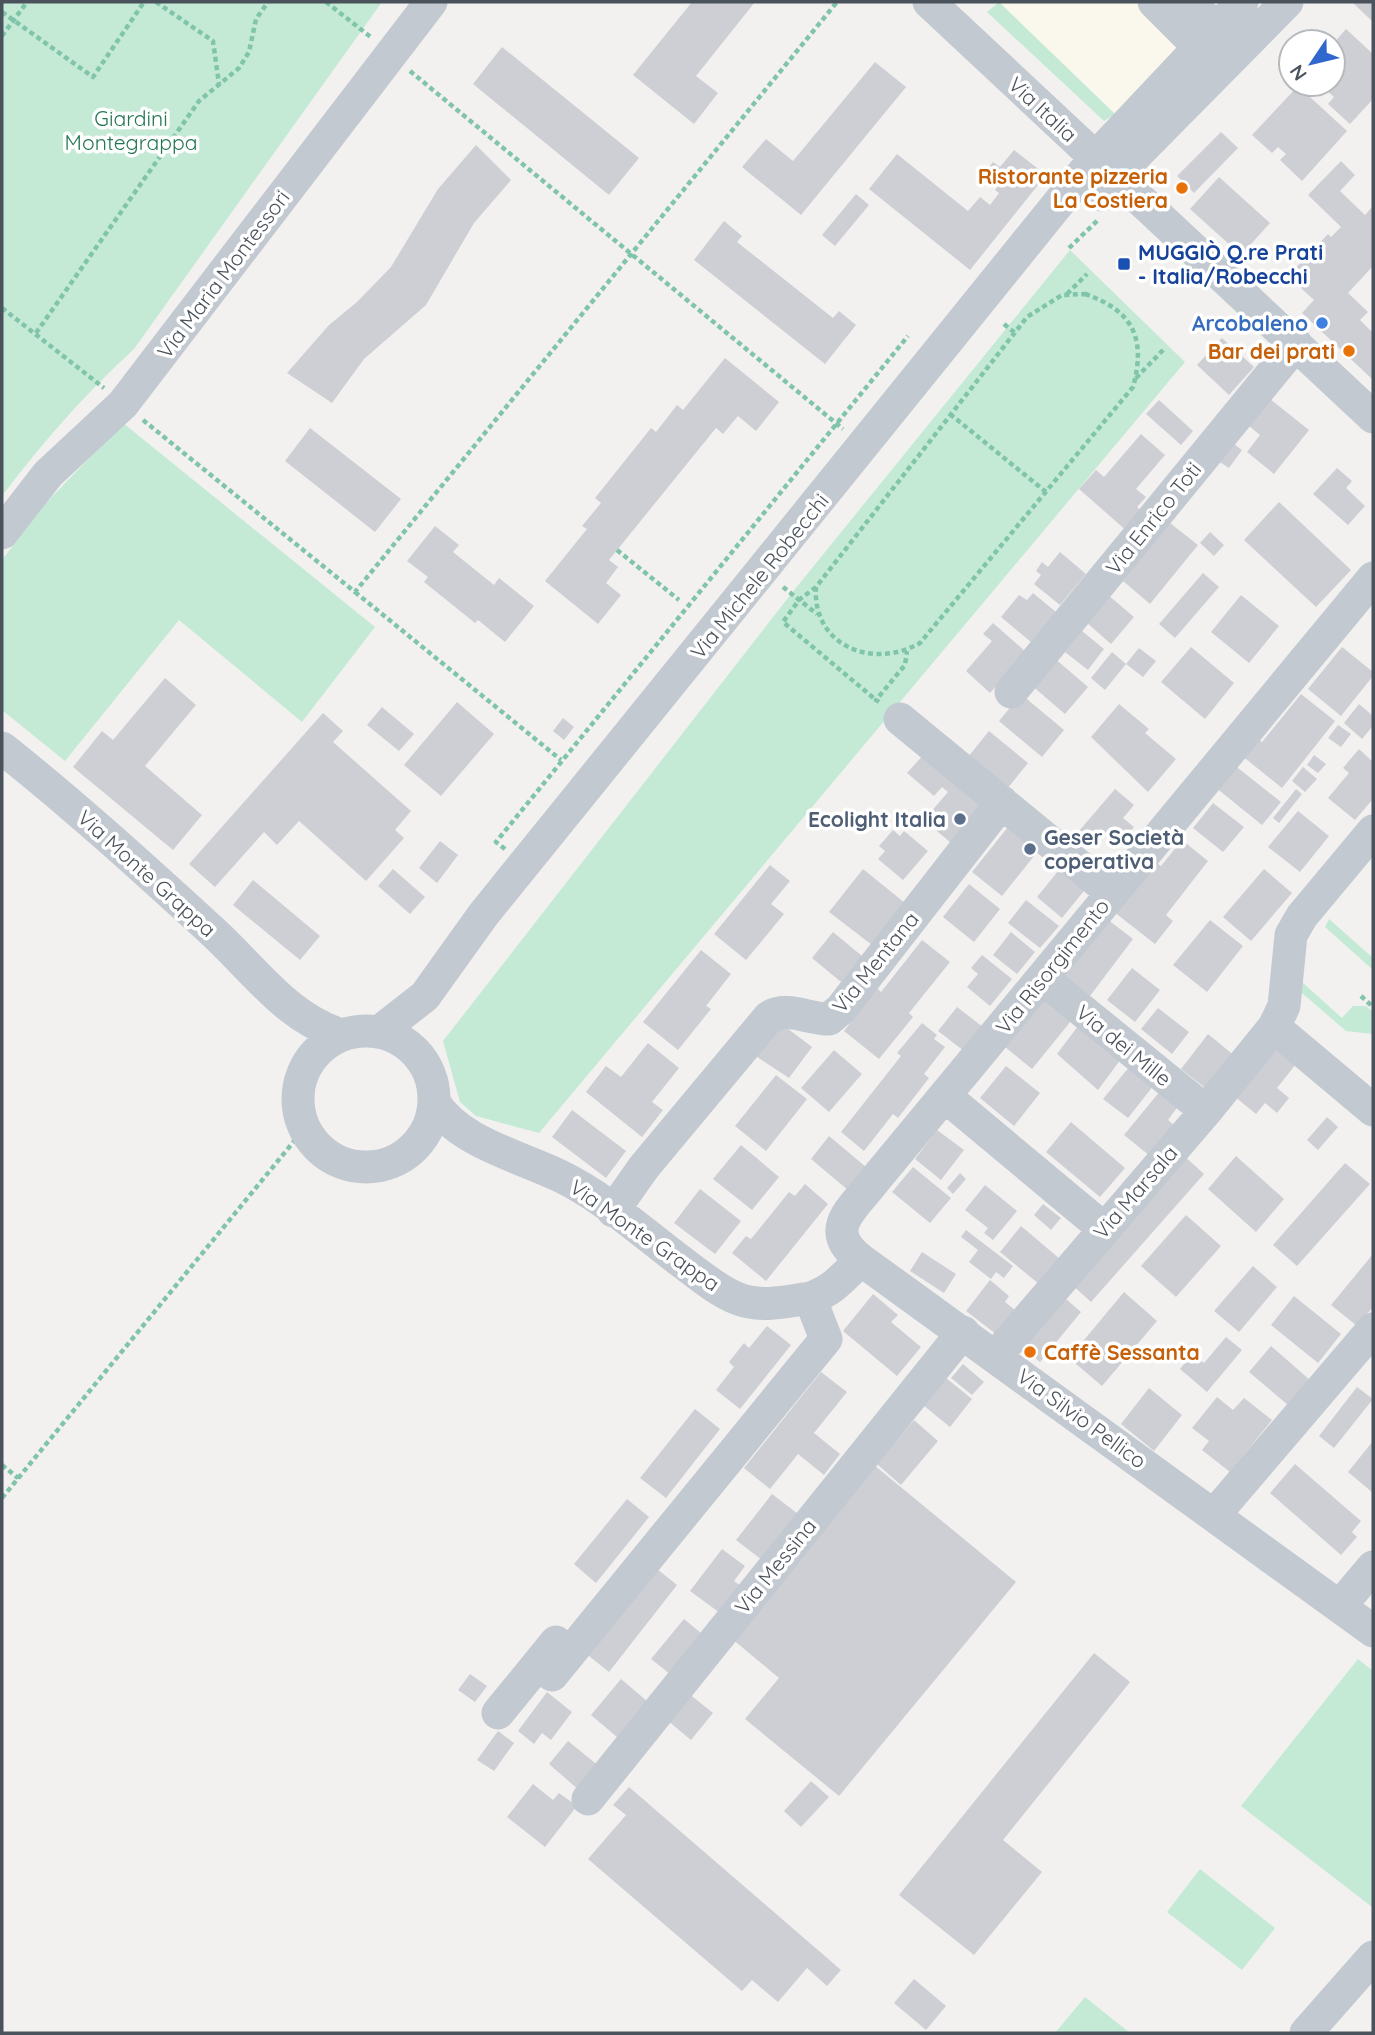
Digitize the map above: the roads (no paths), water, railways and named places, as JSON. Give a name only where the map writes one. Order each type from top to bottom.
[{"type":"street","name":"Via Maria Montessori","points":[[2,533],[48,474],[124,404],[431,2]]},
{"type":"street","name":"Via Italia","points":[[929,2],[1104,186],[1296,344],[1373,417]]},
{"type":"street","points":[[1154,2],[1219,48]]},
{"type":"street","points":[[1187,2],[1219,48]]},
{"type":"street","points":[[1219,48],[1242,2]]},
{"type":"street","points":[[1219,48],[1287,2]]},
{"type":"street","name":"Via Michele Robecchi","points":[[379,1032],[425,996],[483,915],[863,446],[1104,186],[1219,48]]},
{"type":"street","name":"Via Enrico Toti","points":[[1011,692],[1296,344]]},
{"type":"street","name":"Via Risorgimento","points":[[861,1260],[845,1248],[840,1237],[841,1225],[1373,578]]},
{"type":"street","points":[[888,710],[1112,893]]},
{"type":"street","name":"Via Monte Grappa","points":[[2,748],[47,784],[204,923],[286,1004],[323,1029],[342,1035]]},
{"type":"street","name":"Via Mentana","points":[[613,1211],[644,1167],[769,1017],[776,1013],[791,1013],[829,1019],[841,1009],[1002,802]]},
{"type":"street","points":[[1373,831],[1302,916],[1291,935],[1284,1006],[1274,1027],[1373,1110]]},
{"type":"street","name":"Via dei Mille","points":[[1042,978],[1206,1111]]},
{"type":"street","name":"Via Michele Robecchi","points":[[418,1055],[417,1033],[425,996]]},
{"type":"street","name":"Via Monte Grappa","points":[[286,1004],[307,1063]]},
{"type":"street","name":"Via Marsala","points":[[996,1356],[1206,1111],[1274,1027]]},
{"type":"street","points":[[379,1032],[401,1040],[418,1055],[433,1085],[434,1102],[427,1130],[402,1158],[380,1166],[358,1167],[336,1161],[317,1147],[304,1129],[298,1096],[307,1063],[322,1046],[342,1035],[379,1032]]},
{"type":"street","points":[[946,1097],[1103,1228]]},
{"type":"street","name":"Via Monte Grappa","points":[[434,1102],[444,1118],[483,1143]]},
{"type":"street","name":"Via Monte Grappa","points":[[419,1142],[447,1138],[483,1143],[563,1177],[705,1280],[735,1298],[815,1309]]},
{"type":"street","points":[[498,1713],[825,1293],[861,1260]]},
{"type":"street","name":"Via Silvio Pellico","points":[[861,1260],[1373,1631]]},
{"type":"street","points":[[552,1675],[826,1339],[815,1309]]},
{"type":"street","points":[[1215,1514],[1373,1329]]},
{"type":"street","name":"Via Messina","points":[[588,1800],[962,1332]]},
{"type":"street","points":[[1340,1606],[1373,1567]]},
{"type":"street","points":[[1306,2033],[1373,1957]]},
{"type":"place","name":"Ristorante pizzeria La Costiera","points":[[1182,188]]},
{"type":"place","name":"MUGGIÒ Q.re Prati - Italia/Robecchi","points":[[1124,264]]},
{"type":"place","name":"Arcobaleno","points":[[1322,323]]},
{"type":"place","name":"Bar dei prati","points":[[1349,351]]},
{"type":"place","name":"Ecolight Italia","points":[[960,819]]},
{"type":"place","name":"Geser Società coperativa","points":[[1030,849]]},
{"type":"place","name":"Caffè Sessanta","points":[[1030,1352]]},
{"type":"park label","name":"Giardini Montegrappa","points":[[131,130]]}]
